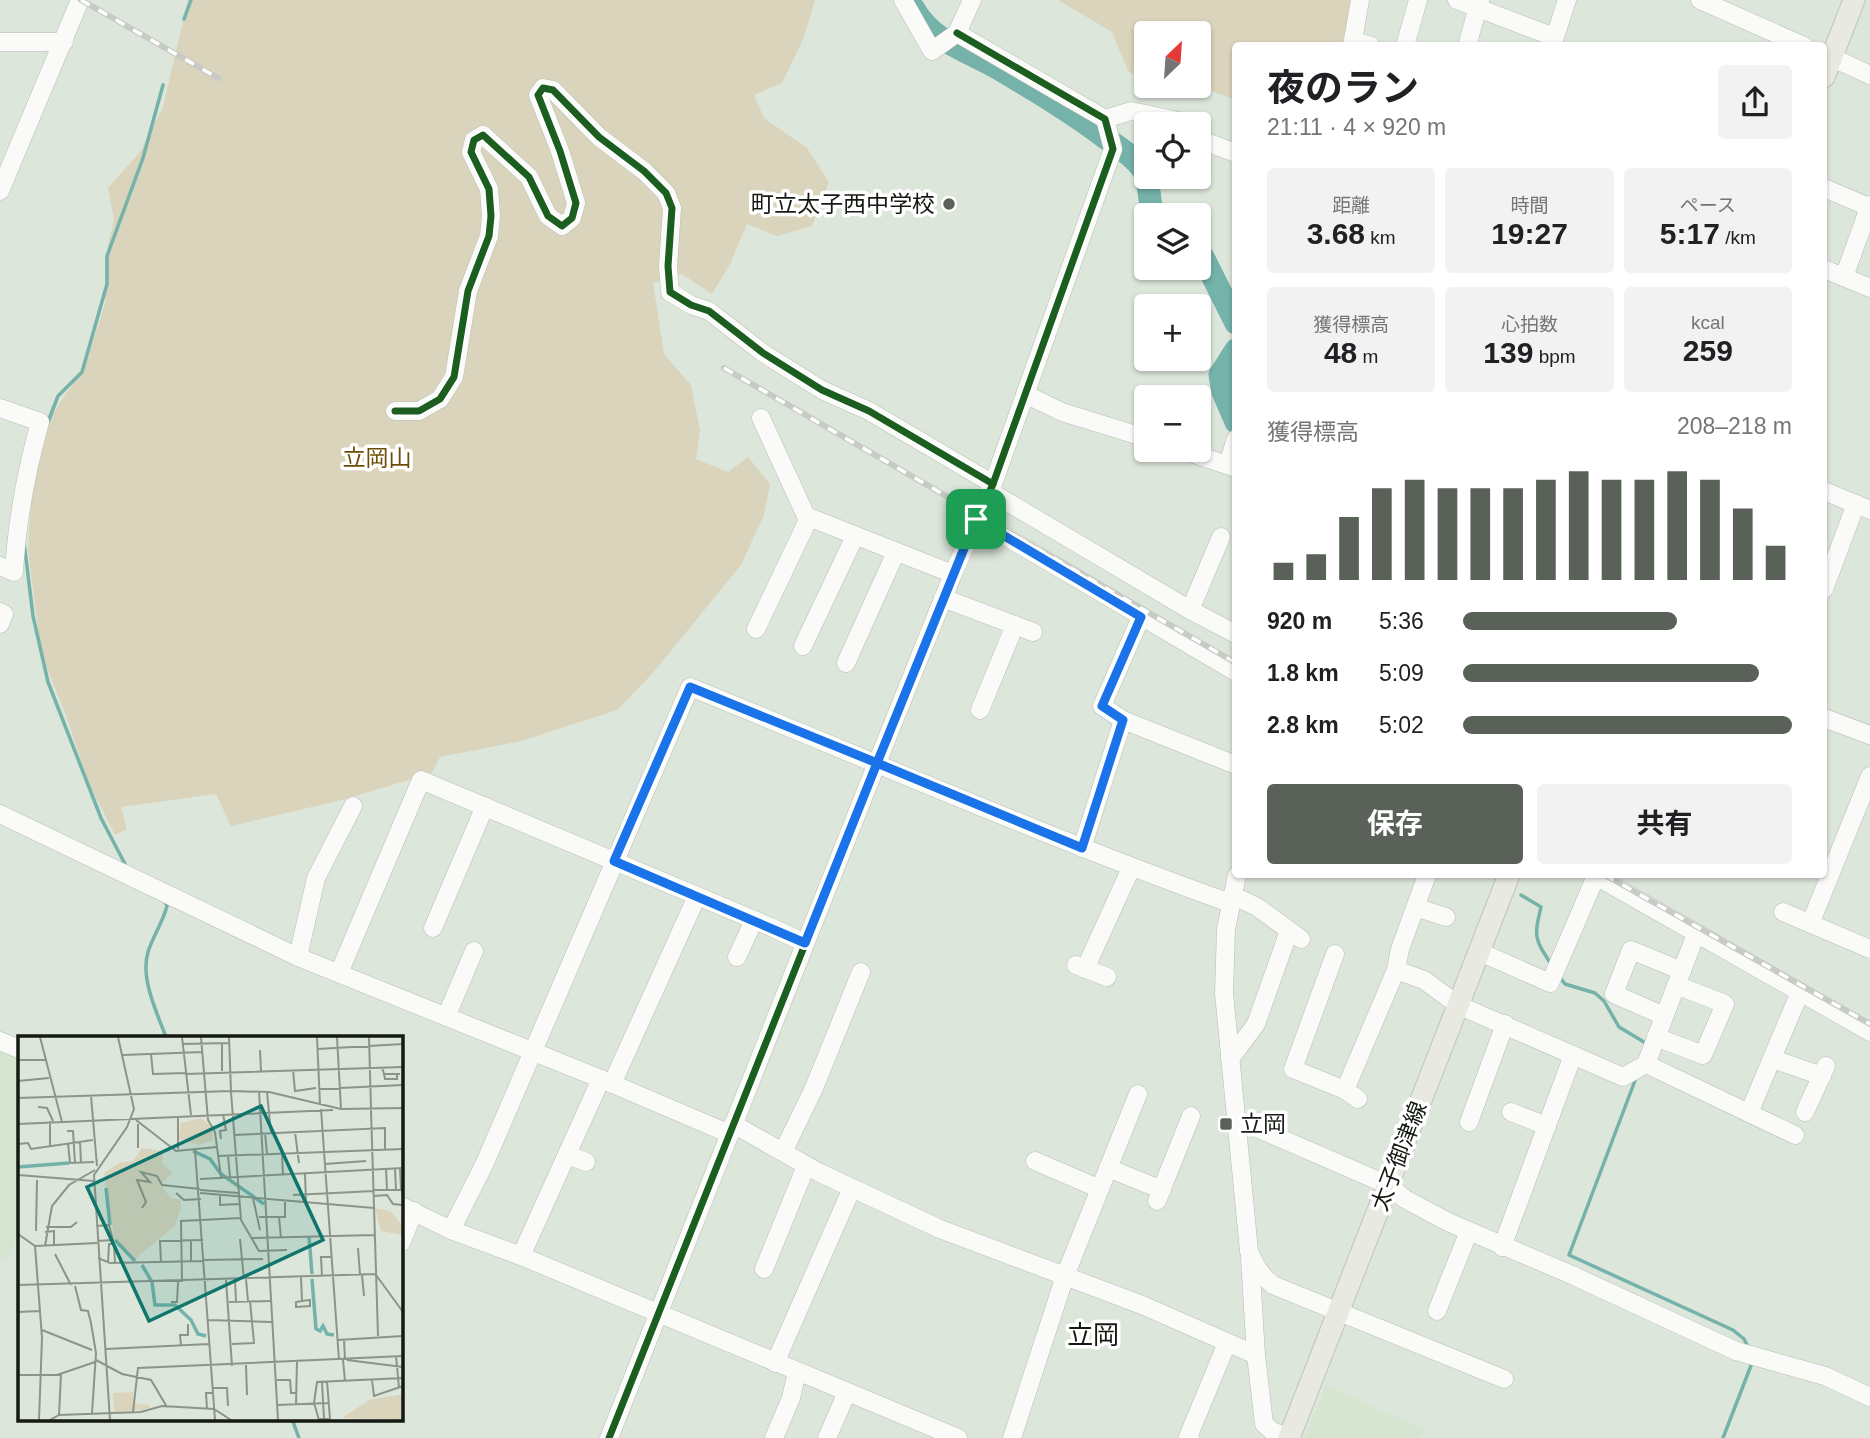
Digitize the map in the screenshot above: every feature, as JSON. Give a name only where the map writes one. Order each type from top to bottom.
[{"type":"main road","points":[[1827,61],[1854,0]]},
{"type":"main road","name":"太子御津線","points":[[1289,1438],[1508,878]]},
{"type":"street","points":[[0,191],[80,0]]},
{"type":"street","points":[[903,0],[932,51],[957,33],[972,0]]},
{"type":"street","points":[[1359,42],[1360,0]]},
{"type":"street","points":[[1406,42],[1418,0]]},
{"type":"street","points":[[1457,0],[1479,4],[1553,41],[1567,0]]},
{"type":"street","points":[[1700,0],[1795,42]]},
{"type":"street","points":[[1468,42],[1479,4]]},
{"type":"street","points":[[609,1438],[943,598],[991,488],[1114,149],[1105,119],[957,33]]},
{"type":"street","points":[[0,42],[64,42]]},
{"type":"street","points":[[1827,63],[1870,75]]},
{"type":"street","points":[[395,411],[419,411],[440,399],[454,377],[468,291],[489,236],[491,216],[489,189],[471,152],[474,141],[483,135],[529,177],[548,216],[562,226],[572,218],[576,204],[560,151],[538,96],[543,88],[553,90],[598,136],[644,171],[666,193],[672,208],[668,266],[670,292],[691,305],[709,311],[763,353],[822,390],[869,411],[1190,610],[1232,632]]},
{"type":"street","points":[[1105,119],[1136,112]]},
{"type":"street","points":[[1211,144],[1232,152]]},
{"type":"street","points":[[1827,189],[1870,206],[1844,278]]},
{"type":"street","points":[[1827,270],[1870,288]]},
{"type":"street","points":[[1025,394],[1062,412],[1134,434]]},
{"type":"street","points":[[0,408],[40,422],[17,522],[14,572],[0,566]]},
{"type":"street","points":[[761,418],[806,516],[953,574]]},
{"type":"street","points":[[1211,459],[1232,466]]},
{"type":"street","points":[[1827,492],[1863,507],[1827,583]]},
{"type":"street","points":[[756,629],[762,603],[809,518]]},
{"type":"street","points":[[976,519],[1232,670]]},
{"type":"street","points":[[802,639],[824,588],[855,536]]},
{"type":"street","points":[[1190,610],[1221,537]]},
{"type":"street","points":[[846,663],[863,607],[896,552]]},
{"type":"street","points":[[943,598],[1033,632]]},
{"type":"street","points":[[0,612],[4,614],[0,624]]},
{"type":"street","points":[[1141,617],[1102,706],[1123,720],[1232,763]]},
{"type":"street","points":[[980,710],[1015,625]]},
{"type":"street","points":[[451,1230],[484,1165],[690,687],[1131,868],[1257,907],[1295,935],[1256,1024],[1230,1059]]},
{"type":"street","points":[[1827,719],[1870,735]]},
{"type":"street","points":[[1082,848],[1123,720]]},
{"type":"street","points":[[1811,922],[1870,776]]},
{"type":"street","points":[[339,973],[421,780],[805,943]]},
{"type":"street","points":[[298,957],[316,878],[353,806]]},
{"type":"street","points":[[433,928],[485,807]]},
{"type":"street","points":[[0,814],[298,957],[731,1129],[940,1229],[1142,1306],[1256,1355]]},
{"type":"street","points":[[1107,977],[1080,967],[1131,868]]},
{"type":"street","points":[[1236,878],[1223,961],[1256,1355],[1264,1424],[1272,1432],[1289,1438]]},
{"type":"street","points":[[1335,954],[1293,1069],[1352,1095],[1426,878]]},
{"type":"street","points":[[1480,952],[1550,983],[1594,878]]},
{"type":"street","points":[[1600,878],[1870,1032]]},
{"type":"street","points":[[521,1256],[563,1160],[607,1081],[697,896]]},
{"type":"street","points":[[1415,908],[1446,917]]},
{"type":"street","points":[[1783,912],[1869,946]]},
{"type":"street","points":[[737,957],[754,920]]},
{"type":"street","points":[[1396,970],[1424,981],[1458,1005],[1623,1077],[1646,1064],[1696,934]]},
{"type":"street","points":[[1656,1037],[1703,1055],[1725,1004],[1631,950],[1614,994],[1664,1016]]},
{"type":"street","points":[[446,1017],[474,951]]},
{"type":"street","points":[[783,1152],[799,1106],[830,1060],[851,1011],[861,972]]},
{"type":"street","points":[[1749,1113],[1800,992]]},
{"type":"street","points":[[1469,1122],[1505,1024]]},
{"type":"street","points":[[0,1041],[18,1049]]},
{"type":"street","points":[[1502,1247],[1573,1055]]},
{"type":"street","points":[[1773,1059],[1824,1071],[1805,1112]]},
{"type":"street","points":[[1646,1064],[1794,1135]]},
{"type":"street","points":[[1012,1438],[1065,1276],[1138,1094]]},
{"type":"street","points":[[1108,1168],[1159,1195],[1191,1116]]},
{"type":"street","points":[[1236,1119],[1388,1185],[1405,1199],[1502,1247],[1572,1275],[1736,1351],[1825,1376],[1870,1397]]},
{"type":"street","points":[[1516,1119],[1547,1126]]},
{"type":"street","points":[[568,1155],[586,1162]]},
{"type":"street","points":[[1035,1161],[1100,1189]]},
{"type":"street","points":[[764,1269],[780,1243],[806,1166]]},
{"type":"street","points":[[775,1363],[852,1188]]},
{"type":"street","points":[[402,1237],[407,1209],[451,1230],[521,1256],[847,1392],[925,1432],[958,1438]]},
{"type":"street","points":[[1437,1311],[1469,1231]]},
{"type":"street","points":[[1249,1251],[1264,1278],[1273,1285],[1504,1379]]},
{"type":"street","points":[[1191,1438],[1188,1437],[1196,1403],[1227,1343]]},
{"type":"street","points":[[774,1438],[791,1398],[797,1372]]},
{"type":"street","points":[[827,1438],[847,1392]]},
{"type":"shaded area","points":[[0,1050],[18,1058],[18,1236],[7,1261],[0,1258]]},
{"type":"shaded area","points":[[1326,1385],[1425,1430],[1421,1438],[1305,1438]]},
{"type":"green space","name":"立岡山","points":[[188,0],[815,0],[804,37],[782,83],[754,95],[764,118],[807,148],[829,182],[812,226],[777,236],[747,224],[730,264],[712,294],[682,274],[653,283],[664,354],[691,385],[700,431],[696,459],[728,472],[748,457],[770,484],[764,515],[741,565],[652,674],[617,710],[521,741],[440,757],[432,773],[342,800],[231,826],[216,794],[121,807],[127,829],[115,835],[88,782],[66,715],[41,654],[28,550],[32,481],[51,416],[85,366],[105,304],[108,245],[114,220],[108,188],[140,152],[163,107]]},
{"type":"green space","points":[[1058,0],[1354,0],[1342,42],[1232,42],[1232,99],[1211,91],[1211,21],[1134,21],[1134,74],[1128,71],[1112,32]]},
{"type":"waterway","points":[[184,19],[191,0]]},
{"type":"waterway","points":[[914,9],[941,38],[1068,111],[1134,160]]},
{"type":"waterway","points":[[48,422],[58,396],[82,372],[107,284],[107,256],[143,158],[163,85]]},
{"type":"waterway","points":[[1149,189],[1150,203]]},
{"type":"waterway","points":[[1211,273],[1232,315]]},
{"type":"waterway","points":[[1232,356],[1220,375],[1223,392],[1232,413]]},
{"type":"waterway","points":[[24,542],[33,616],[48,682],[101,818],[126,866]]},
{"type":"waterway","points":[[1521,895],[1541,907],[1537,937],[1551,964]]},
{"type":"waterway","points":[[164,900],[167,906],[148,952],[146,973],[166,1036]]},
{"type":"waterway","points":[[1559,976],[1565,984],[1595,993],[1604,1001],[1619,1027],[1649,1045]]},
{"type":"waterway","points":[[1636,1078],[1569,1255],[1733,1330],[1744,1339],[1749,1349]]},
{"type":"waterway","points":[[1723,1438],[1752,1363]]},
{"type":"waterway","points":[[292,1420],[299,1438]]},
{"type":"railway","points":[[81,0],[218,78]]},
{"type":"railway","points":[[724,368],[1232,661]]},
{"type":"railway","points":[[1610,878],[1870,1024]]},
{"type":"cycle path","points":[[609,1438],[953,574],[993,484],[1113,149],[1105,119],[957,33]]},
{"type":"cycle path","points":[[395,411],[419,411],[440,399],[454,377],[468,291],[489,236],[491,216],[489,189],[471,152],[474,140],[483,135],[529,177],[548,216],[562,226],[572,218],[576,203],[560,151],[538,95],[543,88],[553,90],[599,137],[644,171],[666,193],[672,208],[668,266],[670,292],[691,305],[709,311],[763,353],[822,390],[869,411],[993,484]]},
{"type":"place","name":"町立太子西中学校","points":[[949,204]]},
{"type":"place","name":"立岡","points":[[1226,1124]]},
{"type":"district","name":"立岡","points":[[1093,1335]]},
{"type":"route","points":[[976,519],[877,763],[690,687],[614,861],[805,943],[877,763],[1082,848],[1123,720],[1102,706],[1141,617],[976,519]]}]
